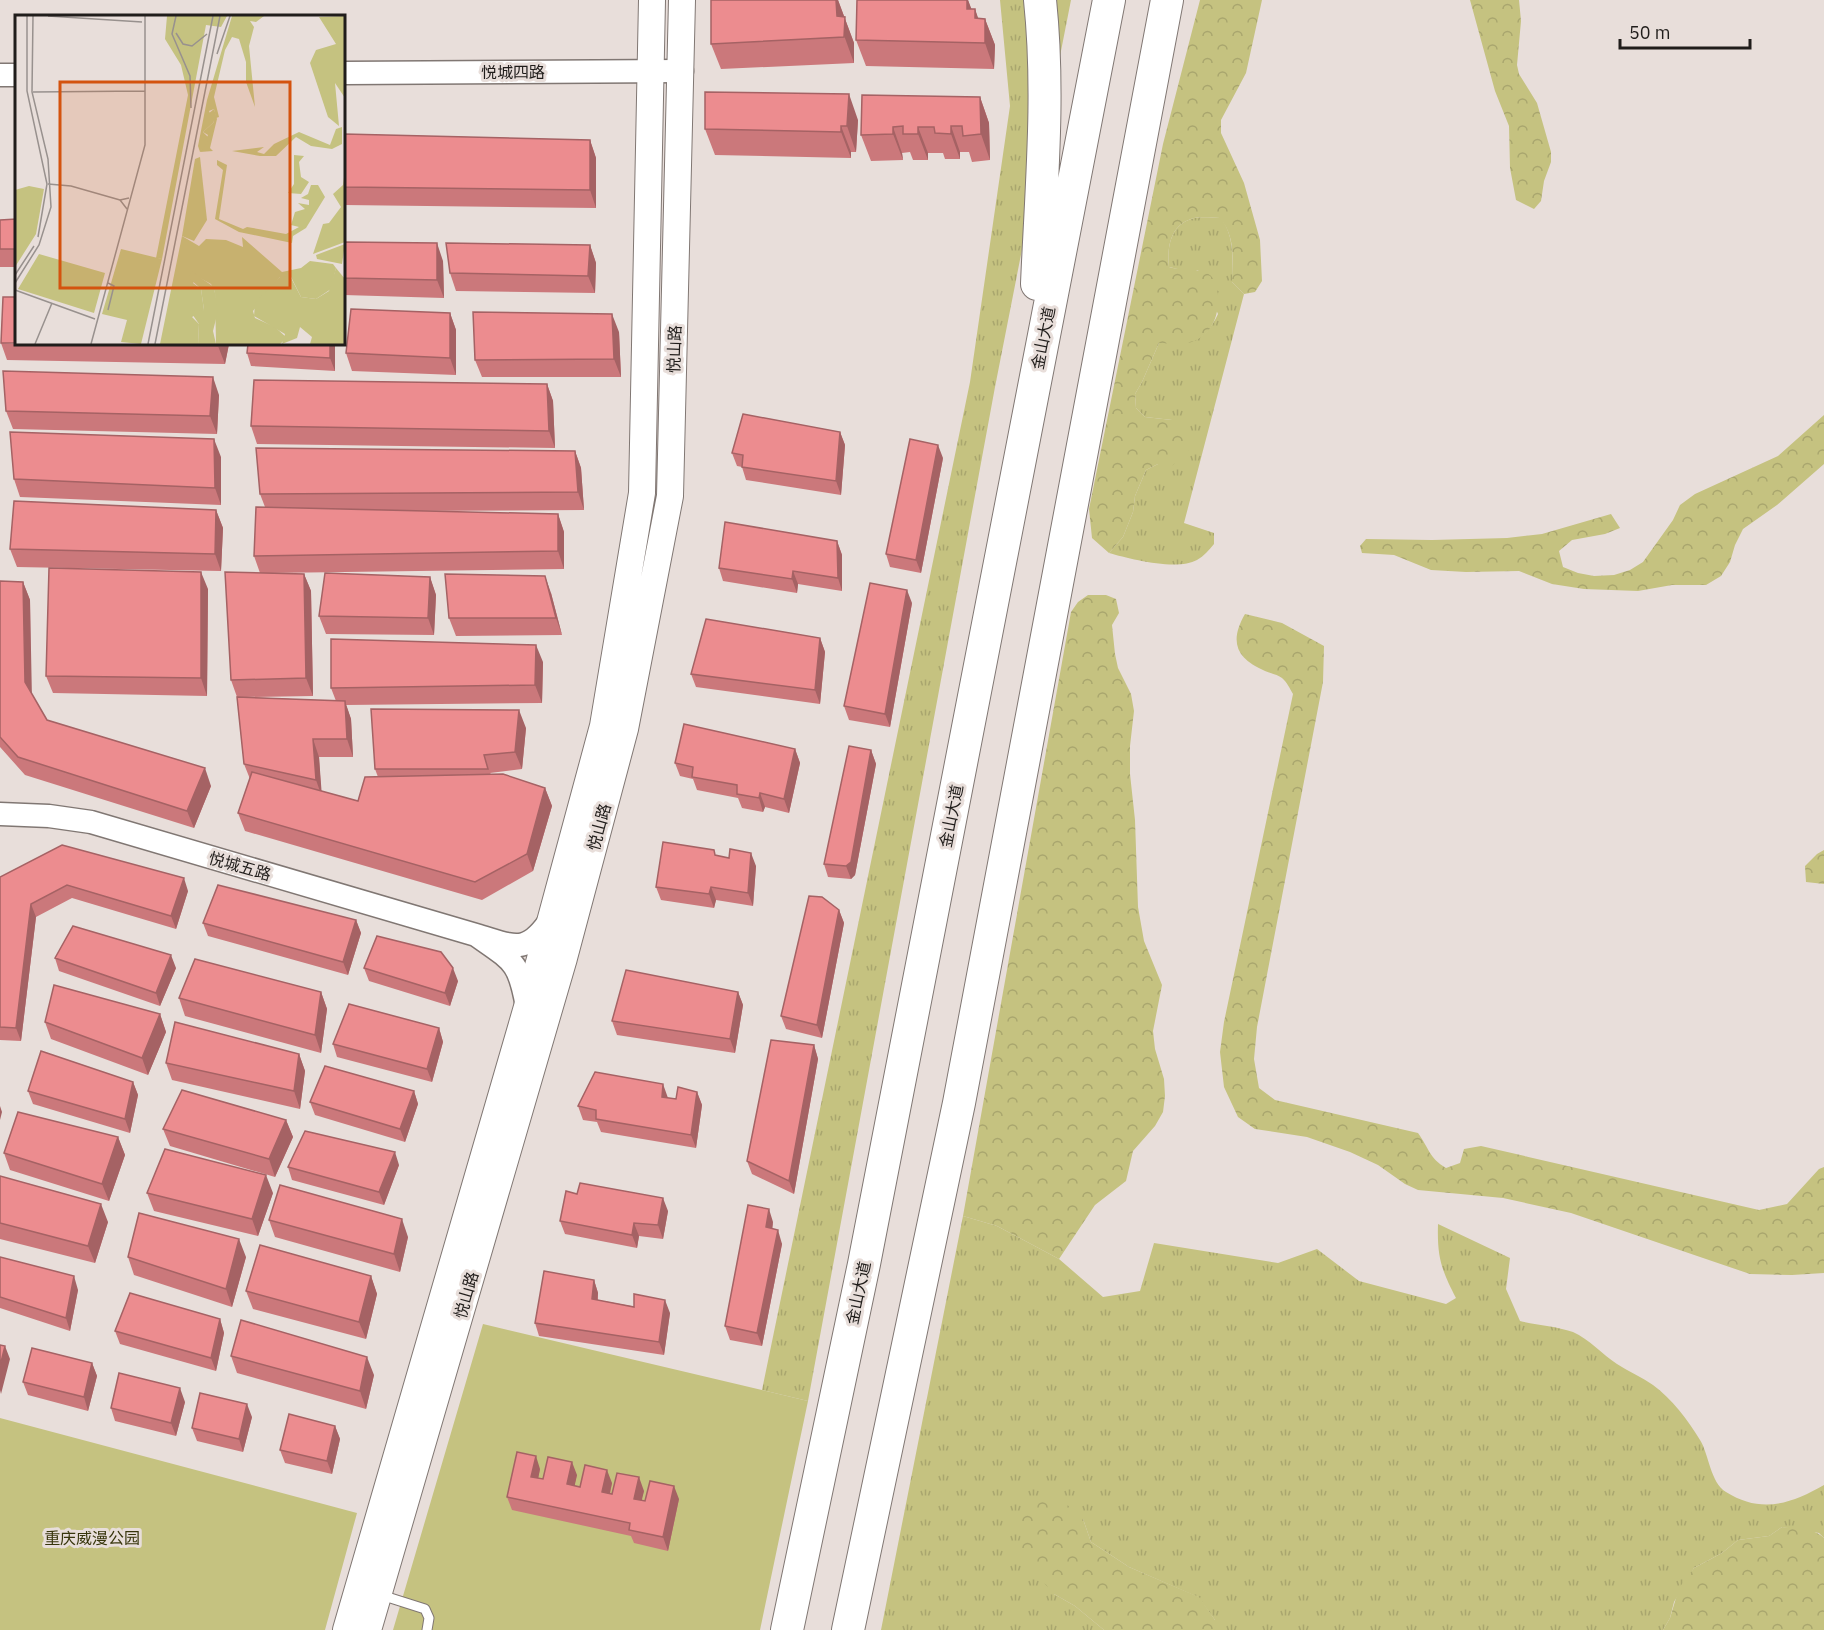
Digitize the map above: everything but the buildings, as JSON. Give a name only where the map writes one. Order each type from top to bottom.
[{"type":"highway","points":[[1033,386],[1045,110],[1040,0]]},
{"type":"highway","name":"金山大道","points":[[787,1630],[867,1252],[1109,0]]},
{"type":"highway","points":[[848,1630],[959,1103],[1167,0]]},
{"type":"highway","points":[[1150,94],[1177,0]]},
{"type":"main road","name":"悦山路","points":[[346,1630],[527,1007],[603,726],[642,493],[652,0]]},
{"type":"main road","name":"悦山路","points":[[368,1630],[564,958],[625,729],[670,496],[682,0]]},
{"type":"street","name":"悦城四路","points":[[345,73],[681,71]]},
{"type":"street","name":"悦城五路","points":[[0,814],[49,816],[91,822],[512,945],[523,945],[533,941],[552,917]]},
{"type":"street","points":[[476,935],[516,966],[527,1007]]},
{"type":"lane","points":[[379,1594],[425,1609],[429,1618],[427,1630]]},
{"type":"green space","points":[[1000,0],[1071,0],[995,387],[808,1401],[762,1390],[970,382],[1010,106]]},
{"type":"green space","points":[[1200,0],[1262,0],[1246,73],[1221,120],[1221,133],[1244,183],[1260,240],[1262,281],[1255,292],[1244,294],[1232,282],[1231,240],[1220,218],[1191,219],[1184,222],[1174,232],[1169,252],[1169,267],[1201,271],[1210,275],[1218,290],[1218,308],[1210,328],[1195,341],[1181,344],[1159,343],[1135,394],[1136,408],[1145,417],[1172,420],[1186,425],[1190,437],[1190,449],[1171,467],[1158,464],[1146,470],[1135,496],[1133,512],[1123,537],[1109,553],[1092,538],[1089,509],[1163,144]]},
{"type":"green space","points":[[1470,0],[1519,0],[1521,21],[1517,65],[1519,74],[1537,103],[1551,152],[1551,162],[1544,181],[1541,201],[1534,209],[1516,200],[1510,168],[1509,126],[1495,91]]},
{"type":"green space","points":[[1221,218],[1231,240],[1232,282],[1244,294],[1184,523],[1214,533],[1214,544],[1197,560],[1178,564],[1153,563],[1109,553],[1123,537],[1133,512],[1135,496],[1146,470],[1158,464],[1172,420],[1145,417],[1136,408],[1135,394],[1159,343],[1194,340],[1207,331],[1218,314],[1198,270],[1169,267],[1171,238],[1178,227],[1191,219]]},
{"type":"green space","points":[[1824,415],[1824,464],[1777,505],[1743,529],[1730,562],[1721,576],[1706,585],[1672,585],[1638,591],[1584,589],[1552,584],[1519,571],[1431,570],[1394,555],[1362,553],[1360,546],[1366,539],[1507,538],[1542,534],[1611,514],[1620,528],[1605,534],[1572,540],[1559,551],[1563,567],[1594,576],[1614,575],[1630,570],[1643,562],[1673,520],[1680,505],[1695,494],[1778,456]]},
{"type":"green space","points":[[1088,595],[1106,595],[1116,599],[1119,613],[1112,625],[1115,654],[1118,668],[1131,694],[1134,711],[1130,774],[1135,820],[1138,907],[1144,941],[1162,985],[1153,1031],[1155,1049],[1164,1079],[1165,1096],[1163,1112],[1155,1126],[1133,1151],[1126,1181],[1095,1205],[1059,1259],[997,1226],[963,1216],[1071,612],[1078,602]]},
{"type":"green space","points":[[1245,614],[1282,623],[1324,646],[1323,682],[1257,1027],[1254,1059],[1259,1088],[1275,1100],[1418,1133],[1433,1156],[1446,1168],[1460,1163],[1464,1149],[1481,1146],[1759,1210],[1787,1204],[1819,1169],[1824,1167],[1824,1273],[1750,1274],[1571,1213],[1503,1198],[1418,1190],[1405,1184],[1378,1165],[1350,1152],[1307,1137],[1255,1129],[1238,1117],[1224,1087],[1220,1052],[1224,1022],[1293,694],[1282,678],[1255,666],[1242,655],[1238,648],[1237,633]]},
{"type":"green space","points":[[1824,850],[1824,884],[1806,882],[1805,866]]},
{"type":"green space","points":[[963,1216],[997,1226],[1059,1259],[1103,1297],[1140,1291],[1154,1243],[1278,1263],[1317,1249],[1359,1281],[1446,1304],[1456,1298],[1441,1262],[1438,1224],[1510,1258],[1506,1289],[1520,1321],[1560,1328],[1579,1335],[1622,1367],[1649,1382],[1667,1397],[1695,1432],[1703,1446],[1716,1482],[1726,1492],[1751,1503],[1776,1504],[1800,1497],[1824,1485],[1824,1538],[1819,1533],[1782,1527],[1769,1536],[1738,1540],[1722,1553],[1694,1568],[1674,1602],[1670,1618],[1663,1630],[1215,1630],[1215,1620],[1198,1597],[1129,1567],[1091,1542],[1083,1519],[1054,1594],[1075,1606],[1104,1630],[881,1630]]},
{"type":"green space","points":[[483,1324],[808,1401],[760,1630],[393,1630]]},
{"type":"green space","name":"重庆威漫公园","points":[[0,1418],[357,1513],[325,1630],[0,1630]]},
{"type":"green space","points":[[1038,1497],[1063,1501],[1083,1519],[1091,1542],[1129,1567],[1199,1597],[1215,1620],[1215,1630],[1104,1630],[1075,1606],[1054,1594],[1036,1574],[1021,1549],[1020,1521]]},
{"type":"green space","points":[[1782,1527],[1810,1530],[1824,1538],[1824,1630],[1663,1630],[1670,1618],[1679,1588],[1694,1568],[1722,1553],[1738,1540],[1769,1536]]}]
